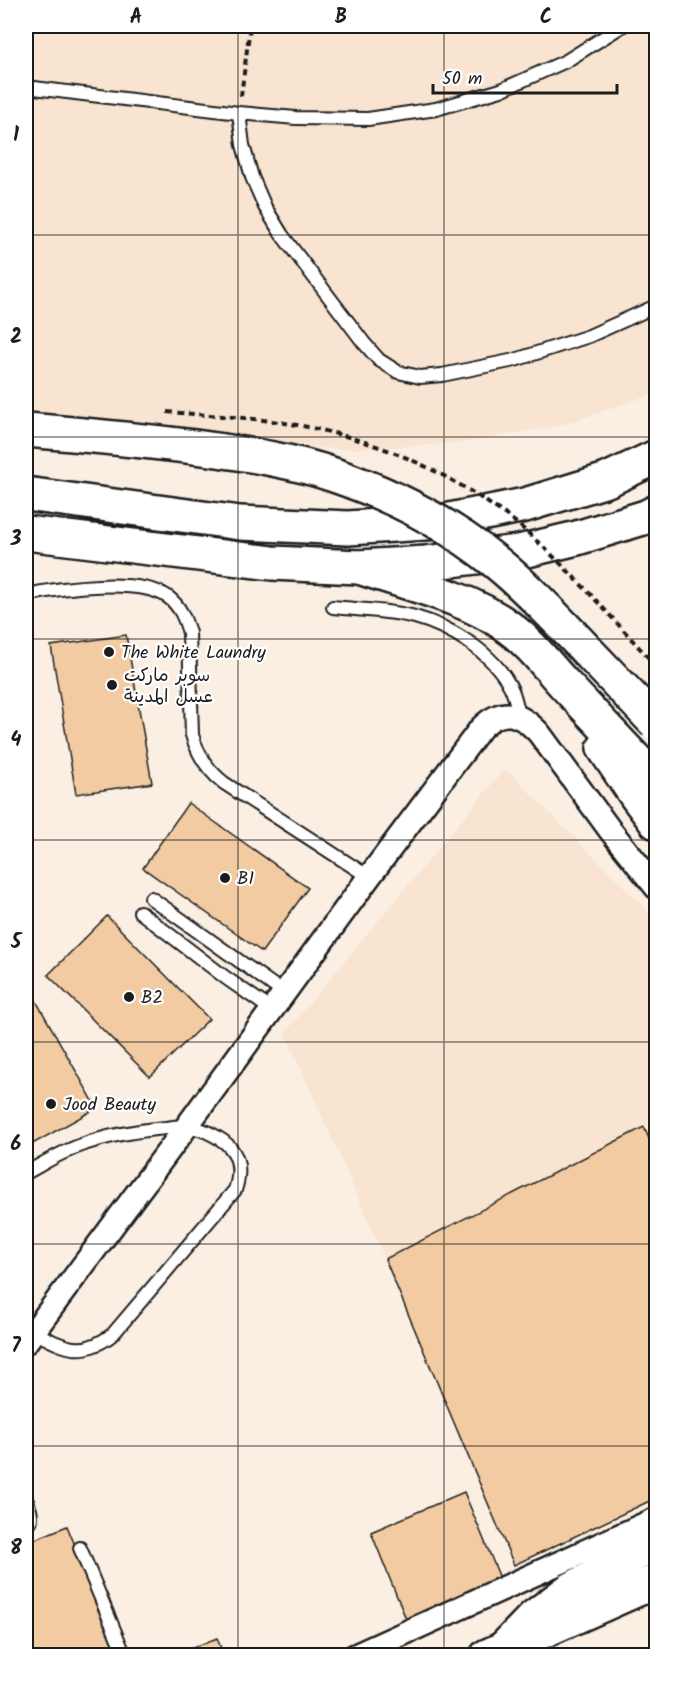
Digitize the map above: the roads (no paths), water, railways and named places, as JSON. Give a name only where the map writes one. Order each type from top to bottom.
[{"type":"main road","points":[[26,430],[136,439],[242,454],[288,462],[333,474],[377,491],[419,511],[459,535],[496,562],[531,592],[657,723]]},
{"type":"main road","points":[[26,494],[240,523],[348,528],[440,522],[525,506],[607,480],[657,457]]},
{"type":"main road","points":[[26,533],[272,563],[359,567],[426,563],[519,552],[578,538],[657,512]]},
{"type":"main road","points":[[359,567],[450,597],[480,610],[507,626],[529,645],[657,781]]},
{"type":"main road","points":[[567,688],[600,742],[657,822]]},
{"type":"main road","points":[[496,1651],[534,1617],[570,1590],[657,1543]]},
{"type":"main road","points":[[496,1651],[657,1581]]},
{"type":"street","points":[[28,1335],[187,1126],[369,877],[489,720],[509,713],[530,723],[540,733],[609,830],[657,887]]},
{"type":"street","points":[[354,1656],[657,1519]]},
{"type":"lane","points":[[26,87],[239,113],[296,118],[369,119],[436,109],[501,90],[566,61],[622,26]]},
{"type":"lane","points":[[239,113],[243,145],[252,177],[265,207],[282,235],[364,344],[379,360],[398,372],[420,377],[442,375],[515,360],[589,336],[657,306]]},
{"type":"lane","points":[[26,595],[69,588],[117,586],[145,588],[170,598],[186,620],[189,633],[191,723],[195,746],[206,767],[224,783],[369,877]]},
{"type":"lane","points":[[333,607],[412,617],[444,628],[489,660],[503,676],[514,695],[519,716]]},
{"type":"lane","points":[[151,898],[278,1002]]},
{"type":"lane","points":[[140,912],[226,978],[278,1002]]},
{"type":"lane","points":[[26,1173],[67,1151],[92,1141],[118,1134],[187,1126],[209,1132],[229,1145],[236,1155],[239,1167],[239,1179],[235,1190],[113,1334],[102,1343],[88,1349],[73,1349],[28,1335]]},
{"type":"lane","points":[[26,1499],[32,1517],[31,1523],[26,1528]]},
{"type":"lane","points":[[80,1548],[125,1656]]},
{"type":"place","name":"The White Laundry","points":[[109,652]]},
{"type":"place","name":"سوبر ماركت عسل المدينة","points":[[112,685]]},
{"type":"place","name":"B1","points":[[225,878]]},
{"type":"place","name":"B2","points":[[129,997]]},
{"type":"place","name":"Jood Beauty","points":[[51,1104]]}]
